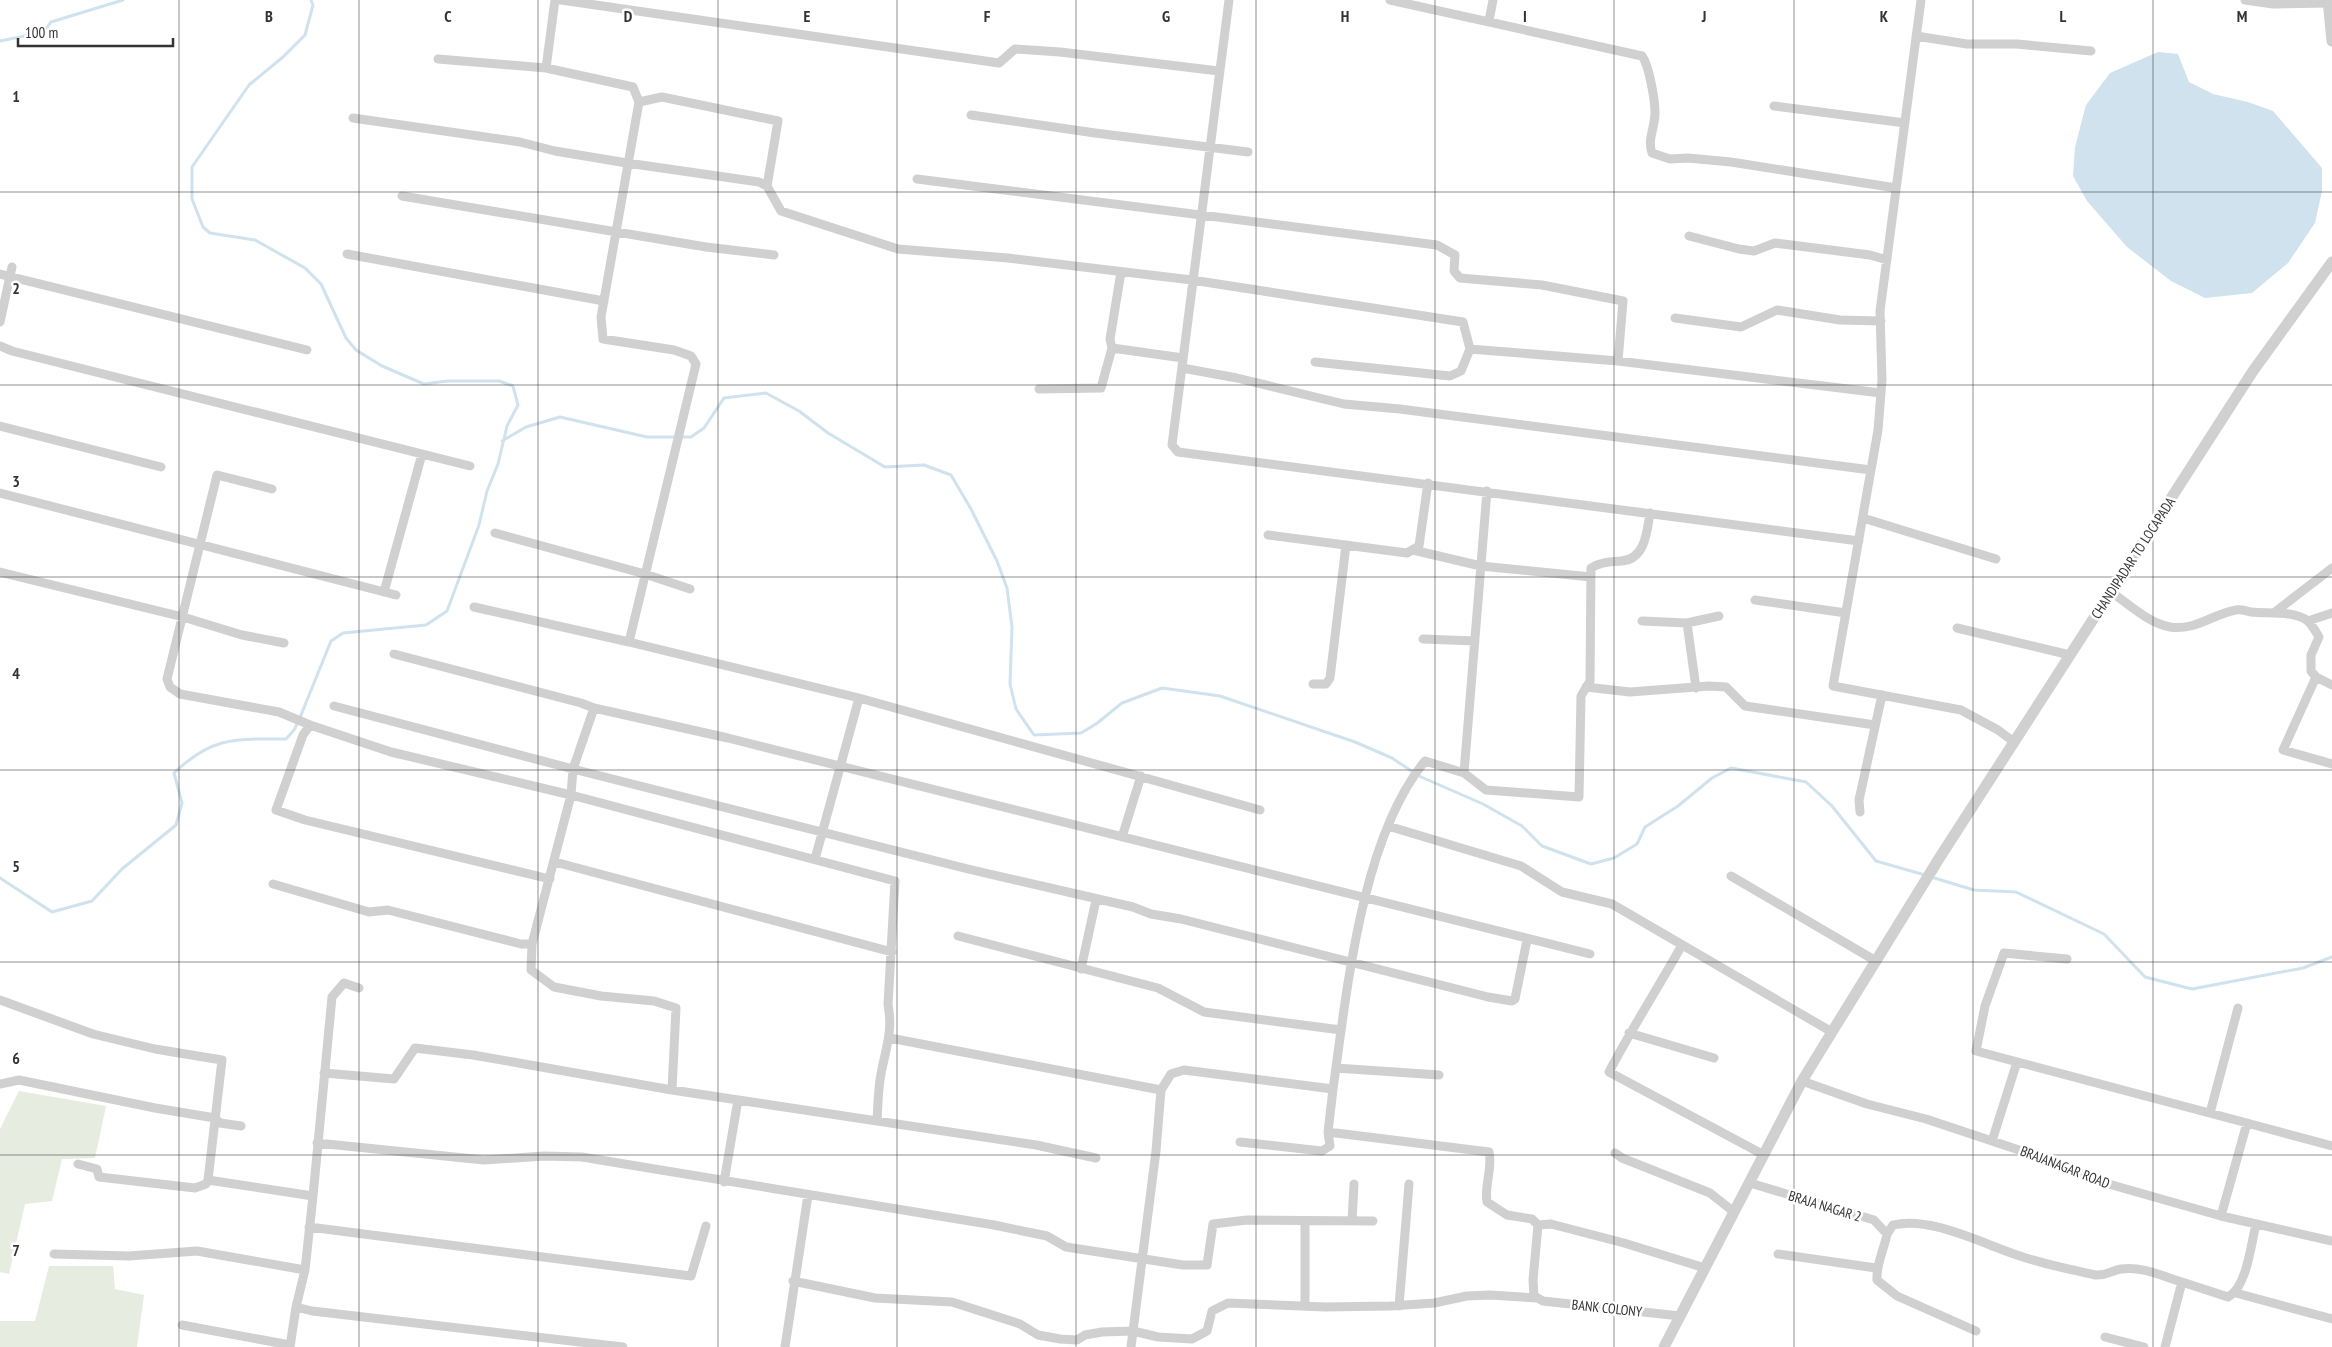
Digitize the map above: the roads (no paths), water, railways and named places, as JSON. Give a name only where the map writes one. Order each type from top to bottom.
[{"type":"street","points":[[546,68],[555,0]]},
{"type":"street","points":[[561,0],[999,63],[1015,49],[1060,52],[1219,71]]},
{"type":"street","points":[[1229,0],[1172,445],[1178,452],[1428,483],[1859,541]]},
{"type":"street","points":[[1390,0],[1642,56],[1648,64],[1655,113],[1649,145],[1652,153],[1670,159],[1688,158],[1731,162],[1896,188]]},
{"type":"street","points":[[1489,21],[1493,0]]},
{"type":"street","points":[[1921,0],[1880,321],[1881,393],[1871,470],[1833,686],[1961,710],[1998,730],[2014,742]]},
{"type":"street","points":[[2245,0],[2282,4],[2328,1],[2332,41]]},
{"type":"street","points":[[1916,36],[1967,44],[2017,44],[2091,51]]},
{"type":"street","points":[[438,59],[546,68],[633,87],[639,102],[601,317],[603,339],[674,350],[691,356],[696,364],[628,642]]},
{"type":"street","points":[[639,102],[662,97],[778,120],[768,186],[782,212],[898,249],[1008,258],[1192,280],[1463,322],[1470,349],[1461,371],[1450,376],[1315,362]]},
{"type":"street","points":[[1774,106],[1905,123]]},
{"type":"street","points":[[971,115],[1094,133],[1248,152]]},
{"type":"street","points":[[353,118],[520,142],[555,151],[759,182],[768,186]]},
{"type":"street","points":[[917,179],[1437,245],[1455,255],[1454,271],[1460,278],[1542,285],[1623,301],[1618,362]]},
{"type":"street","points":[[402,196],[616,230],[706,247],[774,255]]},
{"type":"street","points":[[1689,236],[1739,249],[1754,250],[1775,243],[1870,255],[1887,260]]},
{"type":"street","points":[[346,254],[604,301]]},
{"type":"street","name":"CHANDIPADAR TO LOCAPADA","points":[[1664,1347],[1802,1081],[1832,1032],[1940,857],[2253,371],[2332,262]]},
{"type":"street","points":[[0,274],[11,272],[307,350]]},
{"type":"street","points":[[0,322],[11,272]]},
{"type":"street","points":[[1039,389],[1101,388],[1112,348],[1110,339],[1121,272]]},
{"type":"street","points":[[1675,318],[1741,327],[1777,310],[1840,320],[1880,321]]},
{"type":"street","points":[[0,346],[21,353],[470,466]]},
{"type":"street","points":[[1112,348],[1182,363],[1344,404],[1400,409],[1871,470]]},
{"type":"street","points":[[1470,349],[1618,362],[1881,393]]},
{"type":"street","points":[[0,426],[161,467]]},
{"type":"street","points":[[384,592],[422,454]]},
{"type":"street","points":[[272,489],[218,475],[167,679],[170,687],[180,694],[279,712],[310,725],[391,752],[572,795],[895,881],[888,1004],[891,1022],[890,1038],[881,1074],[877,1121]]},
{"type":"street","points":[[1268,535],[1407,553],[1419,546],[1428,483]]},
{"type":"street","points":[[1464,773],[1486,491]]},
{"type":"street","points":[[0,494],[396,595]]},
{"type":"street","points":[[1240,1142],[1322,1151],[1330,1146],[1328,1132],[1341,1030],[1365,898],[1388,826],[1410,780],[1425,761],[1464,773],[1486,790],[1579,797],[1581,696],[1590,681],[1591,568],[1600,562],[1628,561],[1635,557],[1645,543],[1650,513]]},
{"type":"street","points":[[1863,518],[1996,558]]},
{"type":"street","points":[[495,533],[645,574],[690,589]]},
{"type":"street","points":[[1313,684],[1326,684],[1330,678],[1346,545]]},
{"type":"street","points":[[1413,550],[1481,566],[1591,577]]},
{"type":"street","points":[[2275,612],[2332,568]]},
{"type":"street","points":[[0,572],[183,617],[242,635],[284,643]]},
{"type":"street","points":[[2111,592],[2152,621],[2170,627],[2202,624],[2213,617],[2238,609],[2250,612],[2280,612],[2308,621],[2332,613]]},
{"type":"street","points":[[1755,600],[1846,613]]},
{"type":"street","points":[[474,608],[628,642],[859,698],[1260,810]]},
{"type":"street","points":[[1642,621],[1688,623],[1719,616]]},
{"type":"street","points":[[2308,621],[2319,637],[2311,655],[2311,671],[2316,677],[2332,685]]},
{"type":"street","points":[[1688,623],[1696,688]]},
{"type":"street","points":[[1957,628],[2070,655]]},
{"type":"street","points":[[1423,639],[1475,641]]},
{"type":"street","points":[[394,654],[581,702],[594,708],[728,738],[1527,940],[1590,954]]},
{"type":"street","points":[[2316,677],[2283,750],[2332,764]]},
{"type":"street","points":[[1586,687],[1630,692],[1709,686],[1726,687],[1745,706],[1875,725]]},
{"type":"street","points":[[1860,812],[1859,800],[1882,695]]},
{"type":"street","points":[[815,859],[859,698]]},
{"type":"street","points":[[334,706],[573,770],[1512,1002],[1517,989],[1527,940]]},
{"type":"street","points":[[594,708],[573,770],[572,795],[532,944],[531,970],[554,987],[601,996],[654,1002],[676,1008],[672,1090]]},
{"type":"street","points":[[310,725],[303,735],[276,810],[305,820],[550,879]]},
{"type":"street","points":[[1122,837],[1141,776]]},
{"type":"street","points":[[1388,826],[1521,866],[1562,892],[1612,904],[1832,1032]]},
{"type":"street","points":[[555,862],[892,952]]},
{"type":"street","points":[[1731,876],[1876,961]]},
{"type":"street","points":[[273,884],[369,912],[388,910],[521,944],[532,944]]},
{"type":"street","points":[[1081,969],[1096,900]]},
{"type":"street","points":[[958,936],[1158,988],[1204,1012],[1341,1030]]},
{"type":"street","points":[[1682,945],[1650,1002],[1629,1033],[1609,1072],[1764,1155]]},
{"type":"street","points":[[2067,959],[2004,953],[1985,1006],[1976,1051],[2332,1146]]},
{"type":"street","points":[[182,1325],[290,1346],[296,1307],[305,1270],[332,997],[344,984],[359,988]]},
{"type":"street","points":[[0,1000],[93,1034],[155,1049],[222,1060],[206,1184],[195,1188],[99,1177],[97,1169],[78,1164]]},
{"type":"street","points":[[2210,1113],[2238,1008]]},
{"type":"street","points":[[1629,1033],[1714,1058]]},
{"type":"street","points":[[890,1038],[1161,1090]]},
{"type":"street","points":[[324,1073],[394,1079],[415,1048],[473,1055],[672,1090],[1036,1145],[1096,1158]]},
{"type":"street","points":[[1992,1141],[2017,1062]]},
{"type":"street","points":[[1336,1068],[1439,1075]]},
{"type":"street","points":[[1131,1347],[1143,1258],[1161,1090],[1171,1074],[1184,1070],[1333,1089]]},
{"type":"street","points":[[0,1084],[18,1080],[154,1108],[215,1118],[220,1123],[241,1126]]},
{"type":"street","name":"BRAJANAGAR ROAD","points":[[1802,1081],[1867,1104],[1926,1119],[1992,1141],[2074,1169],[2105,1183],[2221,1216],[2332,1241]]},
{"type":"street","points":[[724,1182],[738,1100]]},
{"type":"street","points":[[2221,1216],[2247,1123]]},
{"type":"street","points":[[1328,1132],[1489,1152],[1491,1159],[1486,1193],[1487,1202],[1507,1215],[1532,1219],[1538,1225],[1551,1224],[1624,1243],[1705,1268]]},
{"type":"street","points":[[317,1143],[484,1160],[544,1156],[582,1157],[724,1182],[994,1225],[1047,1236],[1066,1247],[1183,1265],[1207,1265],[1213,1224],[1247,1220],[1373,1222]]},
{"type":"street","points":[[1615,1153],[1622,1158],[1710,1193],[1734,1212]]},
{"type":"street","points":[[208,1180],[313,1196]]},
{"type":"street","name":"BRAJA NAGAR 2","points":[[1750,1183],[1874,1220],[1886,1234]]},
{"type":"street","points":[[1352,1221],[1354,1184]]},
{"type":"street","points":[[1399,1306],[1409,1184]]},
{"type":"street","points":[[785,1347],[793,1281],[808,1195]]},
{"type":"street","points":[[1305,1306],[1306,1221]]},
{"type":"street","points":[[1976,1331],[1888,1291],[1877,1280],[1876,1268],[1884,1248],[1886,1234],[1893,1224],[1911,1223],[1963,1235],[2018,1256],[2095,1275],[2106,1276],[2119,1270],[2139,1268],[2228,1297],[2236,1293],[2242,1280],[2256,1224]]},
{"type":"street","points":[[1535,1297],[1533,1280],[1538,1225]]},
{"type":"street","points":[[310,1228],[691,1276],[706,1226]]},
{"type":"street","points":[[54,1254],[129,1256],[197,1251],[305,1270]]},
{"type":"street","points":[[1778,1254],[1876,1268]]},
{"type":"street","name":"BANK COLONY","points":[[793,1281],[875,1298],[952,1302],[1020,1324],[1038,1335],[1077,1340],[1085,1335],[1102,1332],[1133,1331],[1158,1336],[1192,1339],[1207,1331],[1212,1311],[1228,1303],[1305,1306],[1399,1306],[1434,1303],[1467,1296],[1490,1295],[1535,1297],[1543,1300],[1680,1316]]},
{"type":"street","points":[[2165,1347],[2182,1282]]},
{"type":"street","points":[[2236,1293],[2332,1319]]},
{"type":"street","points":[[296,1307],[312,1311],[623,1347]]},
{"type":"street","points":[[2105,1337],[2144,1347]]},
{"type":"water","points":[[2158,52],[2178,54],[2189,82],[2213,94],[2248,102],[2273,111],[2322,168],[2322,191],[2315,223],[2288,263],[2252,293],[2205,298],[2171,281],[2127,247],[2087,201],[2073,176],[2075,147],[2086,105],[2110,73]]},
{"type":"waterway","points":[[0,41],[44,32],[51,22],[123,0]]},
{"type":"waterway","points":[[0,878],[52,912],[92,901],[122,869],[176,825],[182,803],[174,773],[188,761],[201,752],[226,742],[252,739],[286,739],[294,730],[299,720],[331,641],[343,633],[426,625],[447,611],[479,525],[487,491],[498,464],[507,426],[518,405],[513,386],[499,381],[447,381],[424,384],[382,366],[356,350],[346,338],[321,284],[305,268],[255,240],[210,233],[203,227],[192,199],[192,167],[249,85],[283,57],[305,35],[313,5],[311,0]]},
{"type":"waterway","points":[[502,441],[526,427],[560,417],[647,437],[691,437],[704,428],[724,398],[766,393],[799,411],[828,433],[885,467],[924,465],[951,475],[971,509],[997,561],[1007,588],[1012,627],[1010,684],[1016,709],[1034,735],[1081,733],[1096,724],[1122,703],[1162,688],[1220,696],[1355,742],[1392,758],[1419,776],[1483,804],[1522,826],[1542,846],[1591,864],[1614,858],[1637,844],[1645,827],[1678,806],[1712,778],[1731,768],[1806,782],[1832,806],[1876,861],[1925,875]]},
{"type":"waterway","points":[[1931,877],[1974,890],[2016,892],[2104,934],[2145,977],[2192,989],[2303,968],[2332,957]]}]
